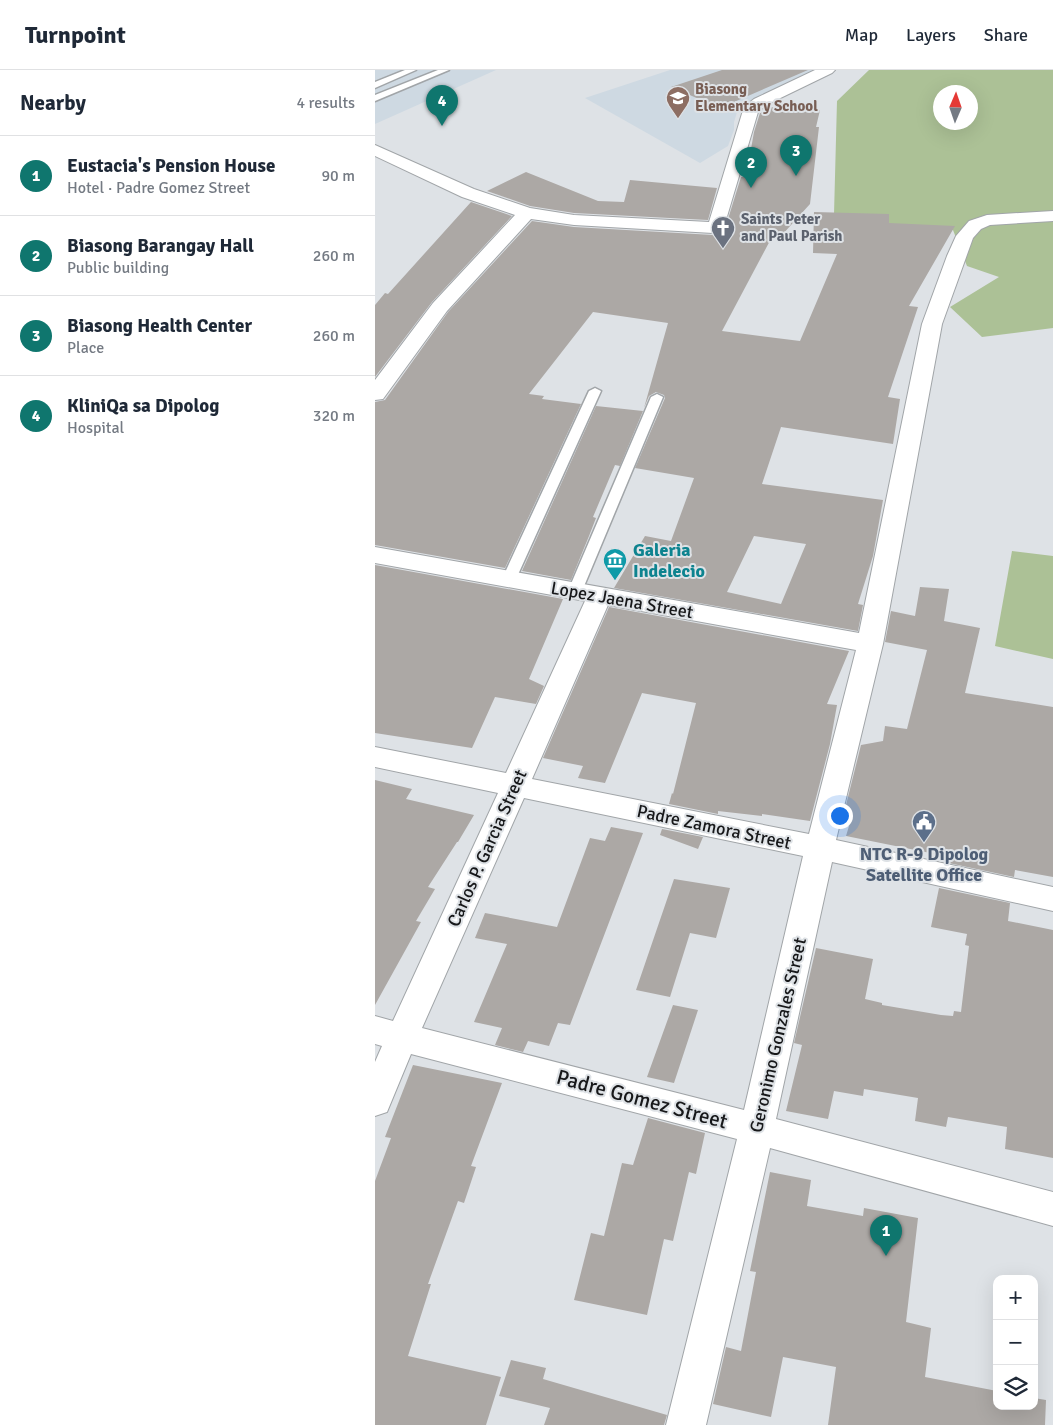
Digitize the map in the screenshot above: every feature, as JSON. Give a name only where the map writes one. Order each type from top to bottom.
[{"type":"street","points":[[375,150],[468,193],[527,213],[582,221],[715,228],[751,110],[759,102],[827,70]]},
{"type":"street","points":[[375,394],[440,307],[527,213]]},
{"type":"street","name":"Geronimo Gonzales Street","points":[[686,1425],[757,1128],[820,848],[870,644],[932,324],[956,256],[965,236],[975,226],[987,220],[1053,216]]},
{"type":"street","name":"Lopez Jaena Street","points":[[375,555],[870,644]]},
{"type":"street","name":"Carlos P. Garcia Street","points":[[375,1101],[388,1033],[515,786],[587,593]]},
{"type":"street","name":"Padre Zamora Street","points":[[375,757],[820,848],[1053,899]]},
{"type":"street","name":"Padre Gomez Street","points":[[388,1033],[757,1128],[1053,1209]]},
{"type":"lane","points":[[375,84],[409,70],[425,78]]},
{"type":"lane","points":[[375,98],[445,70]]},
{"type":"lane","points":[[509,579],[595,391]]},
{"type":"lane","points":[[587,593],[657,398]]},
{"type":"shaded area","points":[[375,70],[496,70],[375,124]]},
{"type":"shaded area","name":"Biasong Elementary School","points":[[670,70],[818,70],[738,109],[734,130],[728,146],[700,163],[585,98]]},
{"type":"green space","points":[[869,70],[1053,70],[1053,328],[982,337],[950,307],[999,277],[967,266],[953,230],[927,227],[833,252],[837,101]]},
{"type":"green space","points":[[1012,551],[1053,556],[1053,659],[995,646]]},
{"type":"building","points":[[722,70],[808,70],[720,108],[671,87]]},
{"type":"building","points":[[767,107],[820,110],[816,127],[819,127],[810,204],[782,235],[773,235],[722,331],[800,341],[837,254],[813,253],[814,212],[889,214],[889,223],[955,226],[909,306],[918,307],[888,397],[900,399],[893,444],[781,427],[762,484],[883,500],[873,556],[858,604],[863,605],[858,631],[614,588],[645,536],[671,541],[694,478],[635,468],[665,398],[664,395],[656,392],[649,396],[644,408],[668,323],[593,312],[529,394],[544,396],[542,399],[581,404],[505,568],[375,545],[375,402],[385,400],[448,312],[532,221],[574,227],[713,235],[724,232],[741,177],[746,177],[754,132],[760,113]],"holes":[[[754,536],[806,544],[781,604],[727,592]]]},
{"type":"building","points":[[526,172],[598,201],[624,202],[630,180],[717,188],[708,220],[574,213],[530,206],[487,191]]},
{"type":"building","points":[[471,202],[512,216],[432,302],[375,377],[375,305],[385,293],[388,294]]},
{"type":"building","points":[[596,406],[643,411],[620,466],[615,465],[593,517],[596,518],[571,580],[522,571]]},
{"type":"building","points":[[375,565],[563,599],[529,679],[544,686],[536,704],[495,697],[472,748],[375,733]]},
{"type":"building","points":[[920,587],[949,589],[944,621],[980,628],[965,693],[1053,707],[1053,877],[1015,870],[1014,877],[944,862],[945,856],[846,836],[849,826],[841,825],[861,745],[883,741],[885,726],[907,729],[927,650],[885,642],[891,611],[915,616]]},
{"type":"building","points":[[609,607],[849,651],[827,704],[837,705],[830,744],[810,821],[762,814],[762,816],[718,811],[718,814],[669,804],[696,703],[642,693],[605,783],[578,778],[583,766],[543,758]]},
{"type":"building","points":[[375,780],[412,789],[406,799],[474,815],[428,887],[435,889],[416,921],[421,922],[375,1005]]},
{"type":"building","points":[[611,827],[643,833],[570,1025],[558,1023],[549,1046],[528,1041],[523,1052],[495,1045],[502,1028],[474,1022],[507,944],[475,938],[485,913],[557,927],[590,838],[605,841]]},
{"type":"building","points":[[662,829],[703,837],[698,849],[660,835]]},
{"type":"building","points":[[674,879],[730,888],[716,938],[690,933],[670,997],[636,990]]},
{"type":"building","points":[[939,888],[1010,903],[1008,921],[1053,930],[1053,1158],[1005,1149],[1007,1127],[948,1117],[946,1127],[915,1121],[918,1098],[864,1089],[863,1096],[834,1091],[828,1119],[786,1111],[802,1045],[794,1043],[816,948],[873,959],[865,999],[882,1003],[882,1005],[941,1015],[953,1016],[954,1011],[961,1012],[969,946],[965,945],[967,934],[931,927]]},
{"type":"building","points":[[673,1005],[698,1010],[674,1083],[647,1077]]},
{"type":"building","points":[[413,1065],[502,1083],[471,1166],[476,1167],[464,1203],[458,1201],[428,1284],[431,1284],[408,1356],[501,1377],[486,1425],[375,1425],[375,1181],[391,1138],[385,1137]]},
{"type":"building","points":[[648,1118],[705,1133],[696,1174],[689,1172],[673,1241],[664,1239],[647,1315],[574,1300],[591,1233],[604,1236],[622,1163],[633,1165]]},
{"type":"building","points":[[770,1172],[811,1180],[807,1206],[863,1216],[864,1208],[918,1218],[906,1322],[931,1328],[925,1377],[993,1390],[993,1410],[1038,1410],[1038,1399],[1046,1400],[1045,1425],[828,1425],[836,1367],[783,1357],[771,1417],[713,1404],[726,1347],[741,1351],[756,1272],[750,1271]]},
{"type":"building","points":[[511,1360],[546,1368],[543,1379],[667,1415],[664,1425],[544,1425],[550,1408],[499,1396]]},
{"type":"place","name":"Biasong Elementary School","points":[[678,119]]},
{"type":"place","name":"KliniQa sa Dipolog","points":[[442,126]]},
{"type":"place","name":"Biasong Health Center","points":[[796,176]]},
{"type":"place","name":"Biasong Barangay Hall","points":[[751,188]]},
{"type":"place","name":"Saints Peter and Paul Parish","points":[[723,249]]},
{"type":"place","name":"Galeria Indelecio","points":[[615,581]]},
{"type":"place","name":"NTC R-9 Dipolog Satellite Office","points":[[924,843]]},
{"type":"place","name":"Eustacia's Pension House","points":[[886,1256]]}]
